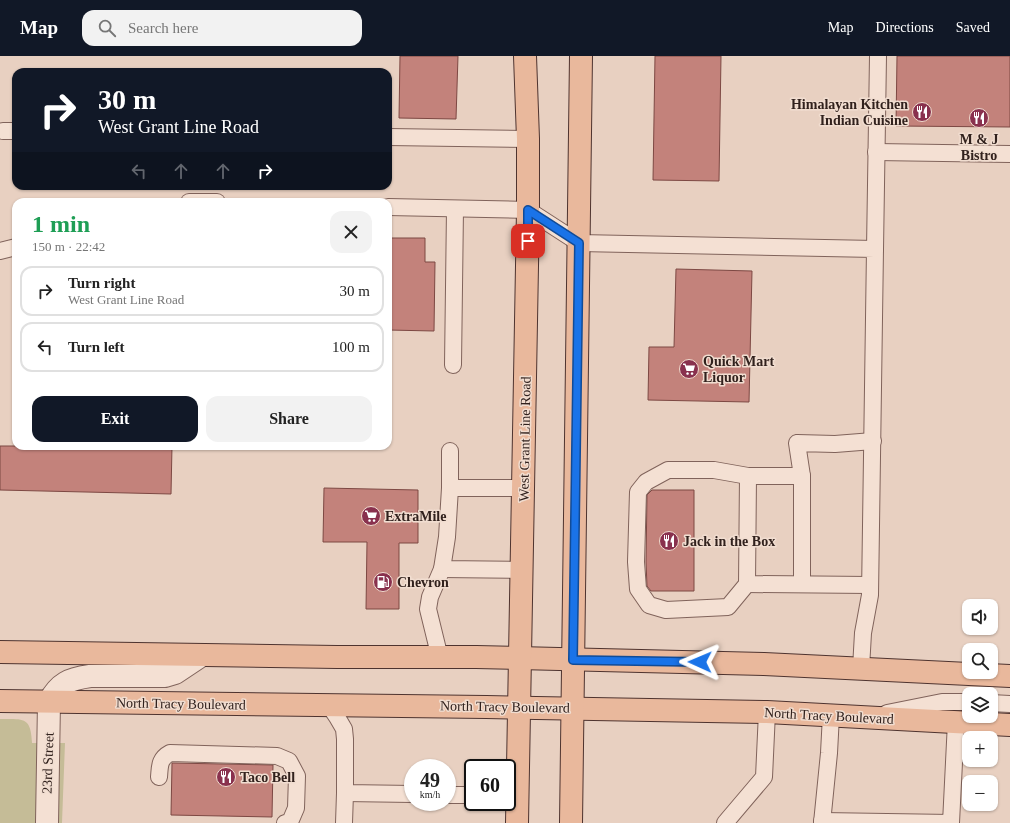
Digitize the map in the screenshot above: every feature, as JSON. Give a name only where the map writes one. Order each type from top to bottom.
[{"type":"main road","name":"West Grant Line Road","points":[[515,759],[519,707],[528,210],[528,139],[525,56]]},
{"type":"main road","points":[[571,823],[581,56]]},
{"type":"main road","points":[[0,652],[520,658],[764,664],[1010,676]]},
{"type":"main road","name":"North Tracy Boulevard","points":[[0,701],[328,706],[519,707],[767,712],[1010,725]]},
{"type":"main road","name":"West Grant Line Road","points":[[515,811],[518,823]]},
{"type":"street","points":[[49,702],[55,691],[67,682],[79,678],[90,676],[166,676],[174,673],[202,655]]},
{"type":"street","name":"23rd Street","points":[[47,823],[49,702]]},
{"type":"lane","points":[[861,668],[863,633],[870,595],[878,56]]},
{"type":"lane","points":[[392,137],[528,139]]},
{"type":"lane","points":[[876,152],[1010,154]]},
{"type":"lane","points":[[392,207],[528,210],[579,243],[875,249]]},
{"type":"lane","points":[[453,365],[455,209]]},
{"type":"lane","points":[[0,252],[12,248]]},
{"type":"lane","points":[[802,584],[802,476],[797,443],[835,444],[872,441]]},
{"type":"lane","points":[[440,658],[428,609],[430,597],[442,569],[447,537],[450,488],[450,450]]},
{"type":"lane","points":[[748,476],[747,584],[728,607],[666,610],[649,605],[638,588],[636,562],[638,492],[646,482],[668,470],[714,470],[748,476],[802,476]]},
{"type":"lane","points":[[450,488],[524,488]]},
{"type":"lane","points":[[442,569],[522,570]]},
{"type":"lane","points":[[747,584],[870,585]]},
{"type":"lane","points":[[866,717],[942,702],[962,702]]},
{"type":"lane","points":[[998,703],[1010,704]]},
{"type":"lane","points":[[328,706],[344,729],[344,823]]},
{"type":"lane","points":[[725,823],[764,777],[767,712]]},
{"type":"lane","points":[[831,715],[822,822],[952,823],[956,722]]},
{"type":"lane","points":[[158,777],[161,762],[164,756],[170,753],[277,756],[289,761],[297,776],[296,808],[290,822],[285,823]]},
{"type":"lane","points":[[344,793],[404,794]]},
{"type":"shaded area","points":[[0,719],[20,719],[28,724],[32,743],[65,743],[62,823],[0,823]]},
{"type":"building","points":[[400,56],[458,56],[456,119],[399,118]]},
{"type":"building","points":[[655,56],[721,56],[719,181],[653,180]]},
{"type":"building","points":[[897,56],[1010,56],[1010,127],[896,126]]},
{"type":"building","points":[[392,238],[425,238],[425,262],[435,262],[434,331],[392,330]]},
{"type":"building","points":[[676,269],[752,271],[749,402],[648,400],[649,347],[674,347]]},
{"type":"building","points":[[0,446],[12,446],[12,450],[172,450],[171,494],[0,490]]},
{"type":"building","name":"ExtraMile","points":[[324,488],[418,490],[418,543],[399,543],[399,609],[366,609],[367,542],[323,542]]},
{"type":"building","name":"Jack in the Box","points":[[652,490],[694,490],[694,591],[651,591],[647,586],[647,495]]},
{"type":"building","points":[[172,763],[273,765],[272,817],[171,815]]},
{"type":"place","name":"Himalayan Kitchen Indian Cuisine","points":[[922,112]]},
{"type":"place","name":"M & J Bistro","points":[[979,118]]},
{"type":"place","name":"Quick Mart Liquor","points":[[689,369]]},
{"type":"place","name":"ExtraMile","points":[[371,516]]},
{"type":"place","name":"Jack in the Box","points":[[669,541]]},
{"type":"place","name":"Chevron","points":[[383,582]]},
{"type":"place","name":"Taco Bell","points":[[226,777]]},
{"type":"route","points":[[528,241],[528,210],[579,243],[573,660],[700,662]]}]
